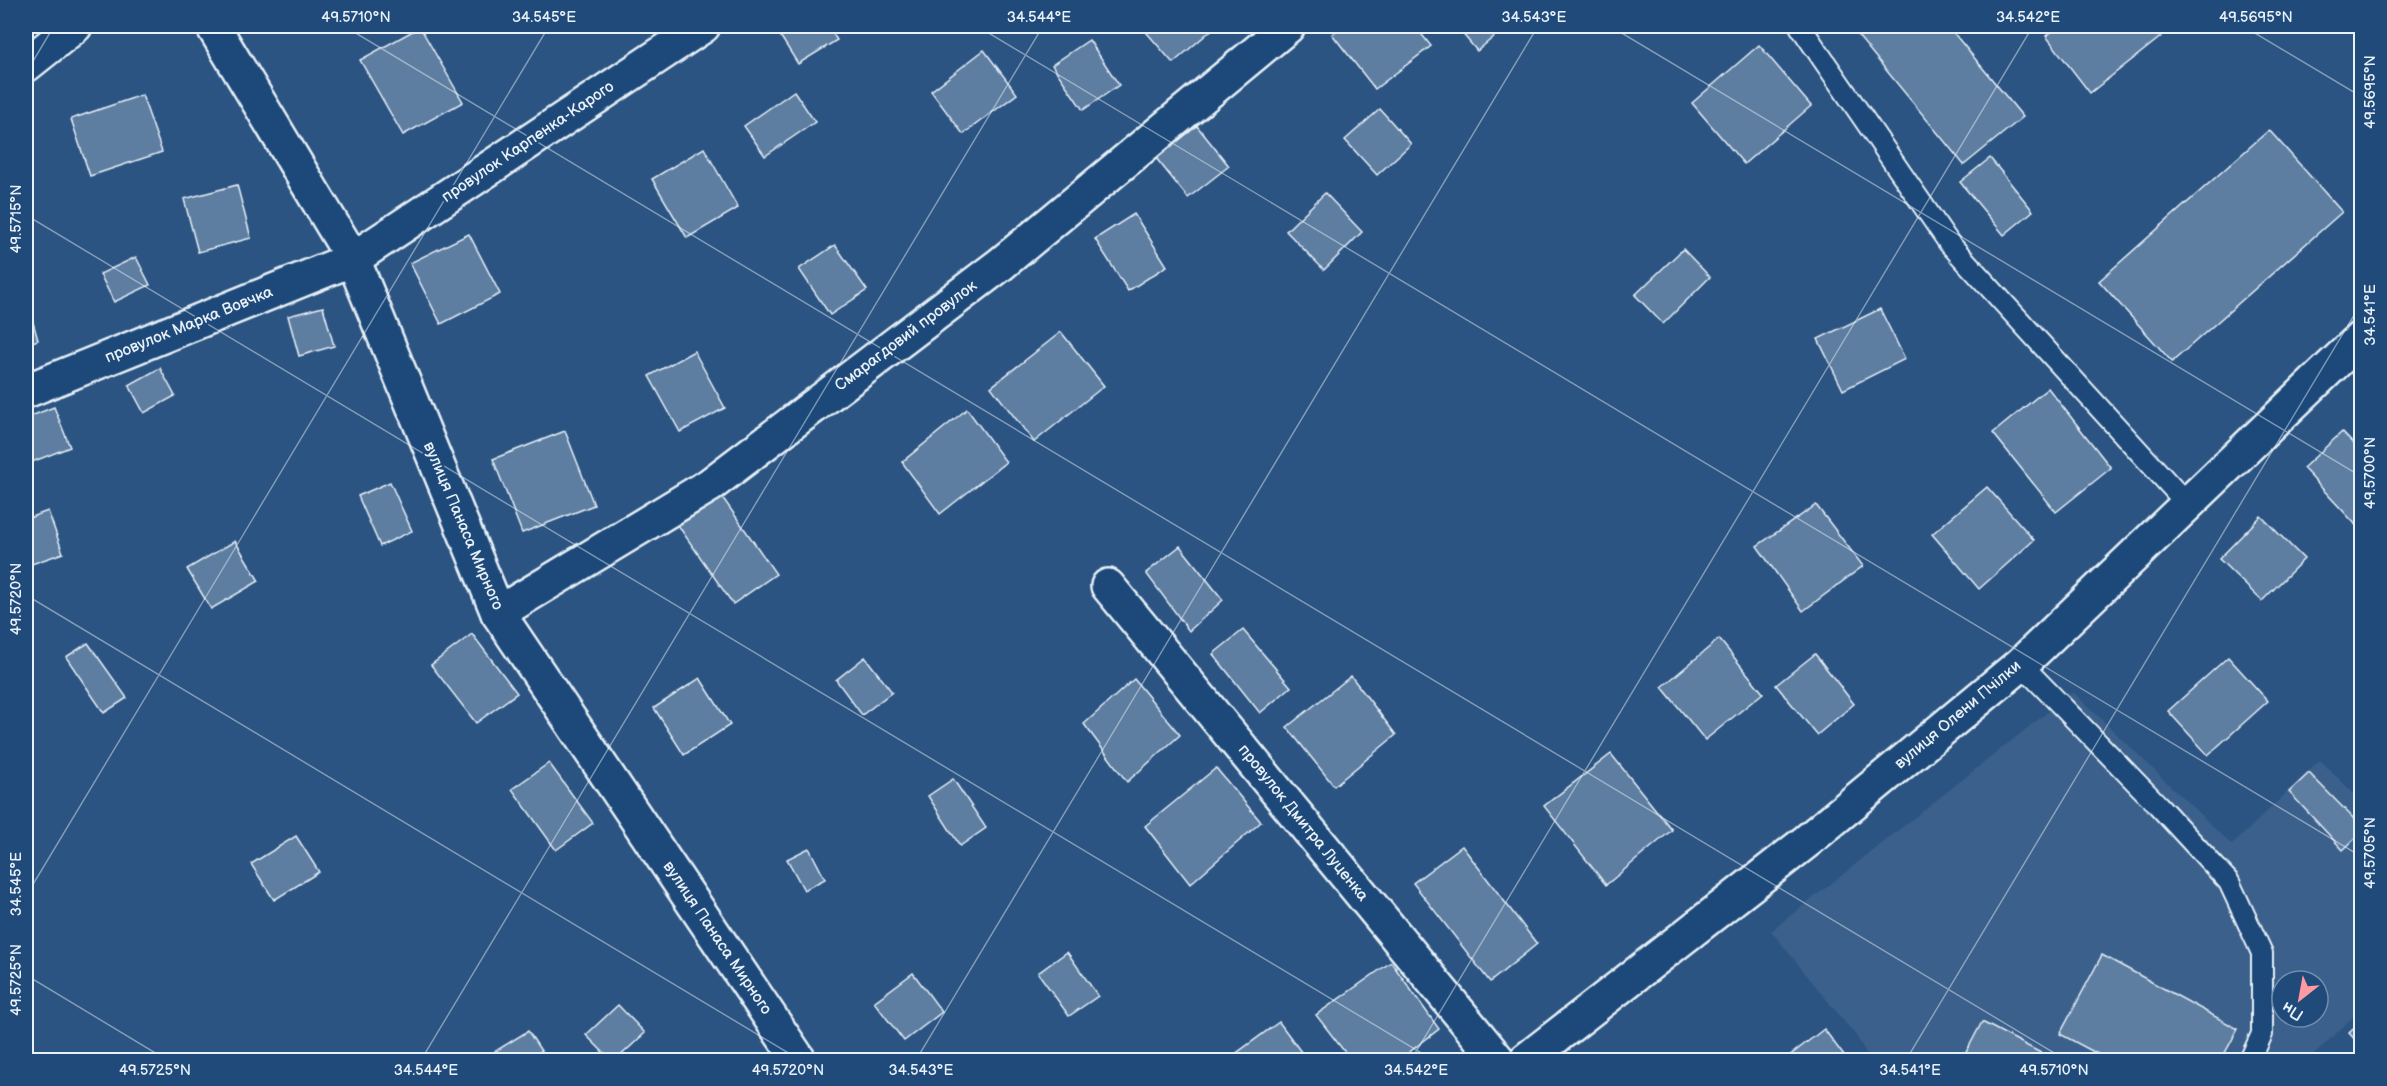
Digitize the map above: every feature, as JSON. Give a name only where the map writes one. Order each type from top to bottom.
[{"type":"street","points":[[26,65],[75,26]]},
{"type":"street","name":"вулиця Панаса Мирного","points":[[213,26],[353,259],[498,613],[799,1060]]},
{"type":"street","name":"провулок Карпенка-Карого","points":[[353,259],[703,26]]},
{"type":"street","name":"Смарагдовий провулок","points":[[498,613],[710,485],[1001,264],[1288,26]]},
{"type":"street","name":"провулок Марка Вовчка","points":[[26,391],[353,259]]},
{"type":"street","name":"вулиця Олени Пчілки","points":[[1526,1060],[1807,841],[2021,664],[2361,337]]},
{"type":"street","name":"провулок Дмитра Луценка","points":[[1108,586],[1498,1060]]},
{"type":"lane","points":[[1800,26],[1949,243],[2187,504]]},
{"type":"lane","points":[[2021,664],[2229,882],[2262,952],[2262,1034],[2250,1060]]},
{"type":"shaded area","points":[[2073,692],[2232,845],[2320,760],[2361,801],[2361,1009],[2309,1060],[1870,1060],[1856,1036],[1771,931]]},
{"type":"building","points":[[774,26],[828,26],[837,40],[798,64]]},
{"type":"building","points":[[1141,26],[1216,26],[1173,63]]},
{"type":"building","points":[[1342,26],[1415,26],[1431,46],[1375,89],[1332,34]]},
{"type":"building","points":[[1456,26],[1507,26],[1477,51]]},
{"type":"building","points":[[1861,26],[1948,26],[2023,117],[1964,165],[1854,31]]},
{"type":"building","points":[[2060,26],[2170,26],[2172,28],[2090,93],[2046,36]]},
{"type":"building","points":[[420,27],[463,102],[403,135],[360,60]]},
{"type":"building","points":[[1089,40],[1119,85],[1083,110],[1052,65]]},
{"type":"building","points":[[1759,45],[1811,106],[1744,164],[1692,103]]},
{"type":"building","points":[[984,50],[1017,94],[963,134],[931,91]]},
{"type":"building","points":[[794,91],[815,122],[765,156],[744,126]]},
{"type":"building","points":[[142,95],[162,152],[90,176],[71,119]]},
{"type":"building","points":[[1380,109],[1411,144],[1377,175],[1345,140]]},
{"type":"building","points":[[1197,126],[1229,166],[1188,198],[1156,158]]},
{"type":"building","points":[[2269,130],[2342,212],[2172,362],[2099,281]]},
{"type":"building","points":[[704,148],[738,208],[687,238],[652,179]]},
{"type":"building","points":[[1990,158],[2033,211],[2004,235],[1960,182]]},
{"type":"building","points":[[237,185],[251,238],[198,252],[184,199]]},
{"type":"building","points":[[1325,193],[1362,232],[1324,270],[1286,231]]},
{"type":"building","points":[[1134,214],[1167,266],[1128,291],[1095,239]]},
{"type":"building","points":[[469,234],[500,294],[441,324],[410,263]]},
{"type":"building","points":[[835,245],[867,290],[830,315],[799,269]]},
{"type":"building","points":[[1683,249],[1710,277],[1663,324],[1635,295]]},
{"type":"building","points":[[136,257],[150,285],[114,302],[100,274]]},
{"type":"building","points":[[26,298],[38,340],[26,344]]},
{"type":"building","points":[[323,307],[334,346],[299,356],[288,316]]},
{"type":"building","points":[[1880,309],[1905,359],[1843,390],[1818,339]]},
{"type":"building","points":[[1061,332],[1104,386],[1034,442],[991,387]]},
{"type":"building","points":[[694,351],[725,408],[680,432],[649,376]]},
{"type":"building","points":[[160,368],[175,396],[144,413],[129,385]]},
{"type":"building","points":[[2048,388],[2111,468],[2056,512],[1993,433]]},
{"type":"building","points":[[54,407],[70,447],[27,464],[26,418]]},
{"type":"building","points":[[967,409],[1006,462],[940,514],[902,462]]},
{"type":"building","points":[[565,431],[594,505],[522,533],[493,459]]},
{"type":"building","points":[[2342,432],[2362,453],[2362,521],[2357,526],[2303,468]]},
{"type":"building","points":[[390,482],[412,531],[380,546],[358,496]]},
{"type":"building","points":[[1987,487],[2034,540],[1979,589],[1932,534]]},
{"type":"building","points":[[720,494],[776,574],[733,604],[677,524]]},
{"type":"building","points":[[1816,505],[1863,566],[1803,611],[1757,546]]},
{"type":"building","points":[[48,511],[63,553],[26,566],[26,519]]},
{"type":"building","points":[[2261,516],[2304,559],[2262,601],[2219,559]]},
{"type":"building","points":[[235,541],[259,581],[211,609],[187,569]]},
{"type":"building","points":[[1180,546],[1223,600],[1189,631],[1146,573]]},
{"type":"building","points":[[1243,630],[1291,687],[1260,713],[1213,654]]},
{"type":"building","points":[[472,634],[517,693],[476,723],[431,665]]},
{"type":"building","points":[[1719,639],[1763,693],[1705,740],[1662,687]]},
{"type":"building","points":[[88,643],[127,698],[104,713],[66,657]]},
{"type":"building","points":[[1815,654],[1854,704],[1817,735],[1776,685]]},
{"type":"building","points":[[865,657],[892,692],[862,715],[836,680]]},
{"type":"building","points":[[2228,657],[2268,701],[2208,755],[2168,711]]},
{"type":"building","points":[[1351,676],[1396,735],[1334,786],[1287,727]]},
{"type":"building","points":[[700,678],[730,725],[684,755],[654,708]]},
{"type":"building","points":[[1134,679],[1180,735],[1127,782],[1084,724]]},
{"type":"building","points":[[1611,754],[1672,830],[1606,885],[1544,806]]},
{"type":"building","points":[[549,763],[593,823],[556,850],[512,789]]},
{"type":"building","points":[[1216,768],[1261,822],[1190,884],[1145,826]]},
{"type":"building","points":[[2309,773],[2362,827],[2362,832],[2343,850],[2289,792]]},
{"type":"building","points":[[953,779],[986,828],[960,846],[928,796]]},
{"type":"building","points":[[296,836],[319,872],[274,900],[251,864]]},
{"type":"building","points":[[1462,846],[1537,944],[1490,982],[1413,883]]},
{"type":"building","points":[[809,848],[825,879],[804,890],[787,859]]},
{"type":"building","points":[[1067,952],[1098,996],[1069,1016],[1038,973]]},
{"type":"building","points":[[2102,955],[2238,1029],[2221,1060],[2109,1060],[2060,1034]]},
{"type":"building","points":[[1391,962],[1439,1029],[1399,1060],[1351,1060],[1316,1015]]},
{"type":"building","points":[[913,973],[942,1012],[904,1041],[874,1002]]},
{"type":"building","points":[[618,1005],[645,1033],[616,1060],[611,1060],[586,1035]]},
{"type":"building","points":[[2362,1021],[2362,1047],[2349,1033]]},
{"type":"building","points":[[1279,1022],[1307,1060],[1227,1060]]},
{"type":"building","points":[[1982,1022],[2054,1060],[1962,1060]]},
{"type":"building","points":[[1824,1029],[1847,1060],[1784,1060]]},
{"type":"building","points":[[528,1031],[547,1060],[481,1060]]},
{"type":"building","points":[[396,1054],[401,1060],[388,1060]]}]
